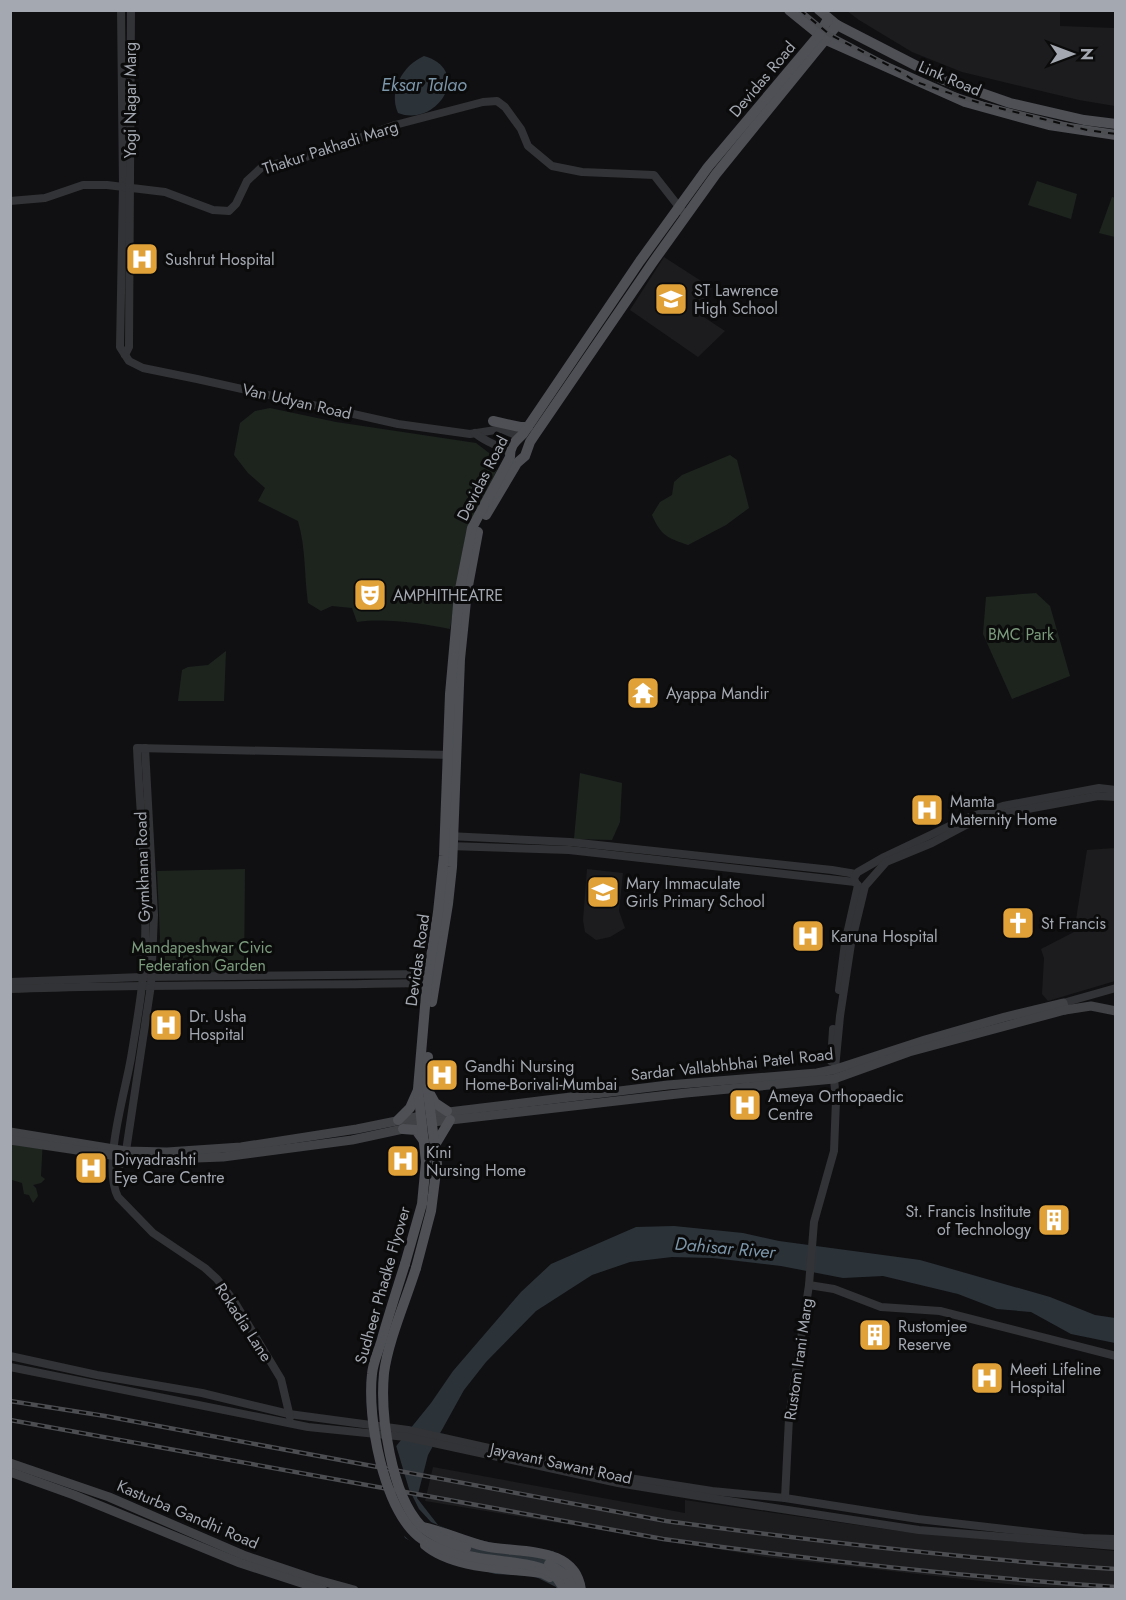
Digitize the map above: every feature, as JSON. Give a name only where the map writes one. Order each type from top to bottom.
[{"type":"main road","name":"Link Road","points":[[789,10],[822,38],[965,102],[1049,124],[1116,135]]},
{"type":"main road","name":"Link Road","points":[[819,10],[833,22],[944,80],[991,98],[1084,120],[1116,124]]},
{"type":"main road","name":"Devidas Road","points":[[512,458],[525,456],[528,427],[642,259],[730,156],[833,22]]},
{"type":"main road","name":"Devidas Road","points":[[423,1087],[431,1008],[448,904],[454,635],[472,528],[512,458],[512,445],[525,439],[665,246],[683,212]]},
{"type":"main road","points":[[493,421],[528,427]]},
{"type":"main road","name":"Devidas Road","points":[[427,1119],[423,1087],[428,979],[449,841]]},
{"type":"main road","name":"Sardar Vallabhbhai Patel Road","points":[[427,1119],[686,1093],[834,1073],[1064,1006],[1091,1006],[1116,1011]]},
{"type":"main road","points":[[401,1124],[423,1087],[448,1116],[435,1145]]},
{"type":"main road","points":[[10,1140],[124,1154],[167,1152],[241,1147],[427,1119]]},
{"type":"main road","name":"Sudheer Phadke Flyover","points":[[427,1119],[422,1204],[372,1372],[374,1436],[381,1465],[397,1509],[420,1532],[447,1550],[540,1568],[552,1573],[564,1590]]},
{"type":"main road","name":"Sudheer Phadke Flyover","points":[[427,1119],[435,1145],[437,1164],[431,1211],[384,1373],[384,1410],[389,1456],[420,1532],[468,1549],[546,1563],[567,1576],[573,1590]]},
{"type":"main road","points":[[401,1124],[416,1130],[424,1141]]},
{"type":"main road","points":[[10,1132],[113,1153]]},
{"type":"main road","name":"Kasturba Gandhi Road","points":[[10,1463],[102,1495],[232,1551],[354,1590]]},
{"type":"main road","name":"Kasturba Gandhi Road","points":[[10,1472],[240,1563],[323,1590]]},
{"type":"main road","points":[[98,1505],[102,1495]]},
{"type":"main road","points":[[558,1590],[555,1581],[546,1575],[463,1562],[433,1551],[427,1547],[420,1532],[435,1529],[466,1541],[491,1547],[558,1557],[576,1574],[581,1590]]},
{"type":"street","name":"Yogi Nagar Marg","points":[[121,10],[126,27],[126,187]]},
{"type":"street","name":"Yogi Nagar Marg","points":[[126,27],[131,10]]},
{"type":"street","name":"Thakur Pakhadi Marg","points":[[126,187],[165,192],[213,210],[229,211],[236,204],[248,181],[262,167],[306,157],[395,125],[483,102],[497,101],[505,107],[521,129],[528,146],[552,165],[582,172],[654,175],[683,212]]},
{"type":"street","points":[[10,201],[45,198],[83,185],[126,187]]},
{"type":"street","name":"Van Udyan Road","points":[[126,187],[129,347],[125,355],[129,361],[142,368],[197,378],[398,424],[451,432],[475,433],[502,429],[525,439]]},
{"type":"street","name":"Van Udyan Road","points":[[475,433],[482,440],[491,442],[512,458]]},
{"type":"street","name":"Gymkhana Road","points":[[147,981],[141,748],[452,755]]},
{"type":"street","points":[[809,1285],[814,1222],[834,1151],[836,1100],[831,1048],[845,943],[861,880],[884,857],[964,819],[1003,806],[1099,788],[1116,790]]},
{"type":"street","points":[[449,841],[570,842],[630,853],[861,880],[886,862],[932,843],[966,825],[1006,813],[1098,796],[1116,797]]},
{"type":"street","points":[[10,982],[147,981],[307,986],[428,979]]},
{"type":"street","points":[[10,989],[147,981]]},
{"type":"street","points":[[113,1180],[124,1154],[140,1060],[147,981]]},
{"type":"street","name":"Rokadia Lane","points":[[147,981],[113,1153],[113,1180],[118,1197],[153,1233],[218,1279],[281,1379],[290,1419]]},
{"type":"street","points":[[1064,1006],[1116,988]]},
{"type":"street","points":[[130,1059],[140,1060]]},
{"type":"street","name":"Rustom Irani Marg","points":[[785,1498],[789,1418],[809,1285],[834,1289],[881,1307],[940,1311],[1116,1356]]},
{"type":"street","name":"Jayavant Sawant Road","points":[[10,1356],[97,1375],[202,1393],[290,1419],[308,1428],[407,1434],[616,1476],[711,1491],[785,1498],[918,1519],[1083,1538],[1116,1539]]},
{"type":"street","name":"Jayavant Sawant Road","points":[[10,1367],[290,1419]]},
{"type":"street","name":"Jayavant Sawant Road","points":[[449,1442],[618,1483],[716,1499],[920,1530],[1116,1546]]},
{"type":"shaded area","points":[[847,11],[1060,11],[1060,26],[1115,28],[1115,106],[1079,100],[962,72],[912,52]]},
{"type":"shaded area","name":"ST Lawrence High School","points":[[664,257],[712,288],[696,312],[725,331],[698,357],[630,310]]},
{"type":"shaded area","points":[[1115,848],[1115,981],[1048,1001],[1042,994],[1044,958],[1041,949],[1074,932],[1087,850]]},
{"type":"shaded area","name":"Mary Immaculate Girls Primary School","points":[[587,869],[623,873],[619,911],[625,928],[610,937],[596,940],[585,932],[583,920]]},
{"type":"shaded area","points":[[433,1467],[685,1513],[685,1500],[899,1531],[1115,1551],[1115,1589],[1034,1587],[765,1557],[425,1501]]},
{"type":"green space","points":[[1037,181],[1077,194],[1071,219],[1028,205]]},
{"type":"green space","points":[[1112,197],[1115,198],[1115,237],[1099,233]]},
{"type":"green space","points":[[270,408],[336,422],[476,443],[493,456],[497,470],[466,533],[450,629],[403,622],[357,622],[352,608],[332,606],[321,611],[308,603],[304,551],[298,521],[258,501],[265,488],[248,473],[234,455],[240,423],[255,411]]},
{"type":"green space","points":[[730,455],[737,460],[749,508],[726,525],[688,545],[666,535],[652,515],[660,502],[672,495],[674,482],[682,475]]},
{"type":"green space","name":"BMC Park","points":[[1036,593],[1050,606],[1070,676],[1012,699],[983,634],[986,597]]},
{"type":"green space","points":[[226,651],[224,701],[178,701],[182,670],[188,667],[208,665]]},
{"type":"green space","points":[[580,773],[622,783],[620,822],[612,840],[574,839]]},
{"type":"green space","name":"Mandapeshwar Civic Federation Garden","points":[[245,869],[244,975],[158,976],[160,937],[157,871]]},
{"type":"green space","points":[[10,1137],[43,1138],[41,1176],[45,1179],[33,1185],[38,1196],[33,1203],[29,1195],[24,1194],[22,1183],[12,1180]]},
{"type":"water","name":"Eksar Talao","points":[[424,56],[439,63],[446,73],[448,85],[444,96],[436,106],[425,113],[412,115],[398,113],[395,96],[399,80],[416,60]]},
{"type":"water","name":"Dahisar River","points":[[674,1226],[743,1233],[779,1241],[920,1260],[1050,1297],[1095,1315],[1115,1318],[1115,1343],[1071,1334],[1031,1312],[997,1309],[958,1294],[883,1276],[843,1278],[781,1266],[713,1258],[672,1257],[630,1262],[592,1275],[536,1311],[486,1362],[464,1390],[428,1455],[417,1498],[438,1525],[467,1537],[506,1546],[553,1551],[579,1569],[583,1589],[556,1589],[534,1576],[495,1574],[440,1558],[405,1538],[388,1495],[393,1450],[431,1403],[453,1371],[521,1292],[551,1264],[636,1227]]},
{"type":"pier","points":[[395,1442],[409,1489],[419,1509],[431,1522],[449,1530],[438,1557],[413,1544],[400,1532],[385,1496],[390,1450]]},
{"type":"railway","points":[[800,10],[829,34],[916,82],[983,104],[1087,130],[1116,134]]},
{"type":"railway","points":[[10,1401],[105,1416],[666,1521],[890,1549],[1116,1569]]},
{"type":"railway","points":[[10,1420],[663,1539],[889,1567],[1116,1587]]},
{"type":"place","name":"Sushrut Hospital","points":[[142,259]]},
{"type":"place","name":"ST Lawrence High School","points":[[671,299]]},
{"type":"place","name":"AMPHITHEATRE","points":[[370,595]]},
{"type":"place","name":"Ayappa Mandir","points":[[643,693]]},
{"type":"place","name":"Mamta Maternity Home","points":[[927,810]]},
{"type":"place","name":"Mary Immaculate Girls Primary School","points":[[603,892]]},
{"type":"place","name":"St Francis","points":[[1018,923]]},
{"type":"place","name":"Karuna Hospital","points":[[808,936]]},
{"type":"place","name":"Dr. Usha Hospital","points":[[166,1025]]},
{"type":"place","name":"Gandhi Nursing Home-Borivali-Mumbai","points":[[442,1075]]},
{"type":"place","name":"Ameya Orthopaedic Centre","points":[[745,1105]]},
{"type":"place","name":"Kini Nursing Home","points":[[403,1161]]},
{"type":"place","name":"Divyadrashti Eye Care Centre","points":[[91,1168]]},
{"type":"place","name":"St. Francis Institute of Technology","points":[[1054,1220]]},
{"type":"place","name":"Rustomjee Reserve","points":[[875,1335]]},
{"type":"place","name":"Meeti Lifeline Hospital","points":[[987,1378]]}]
